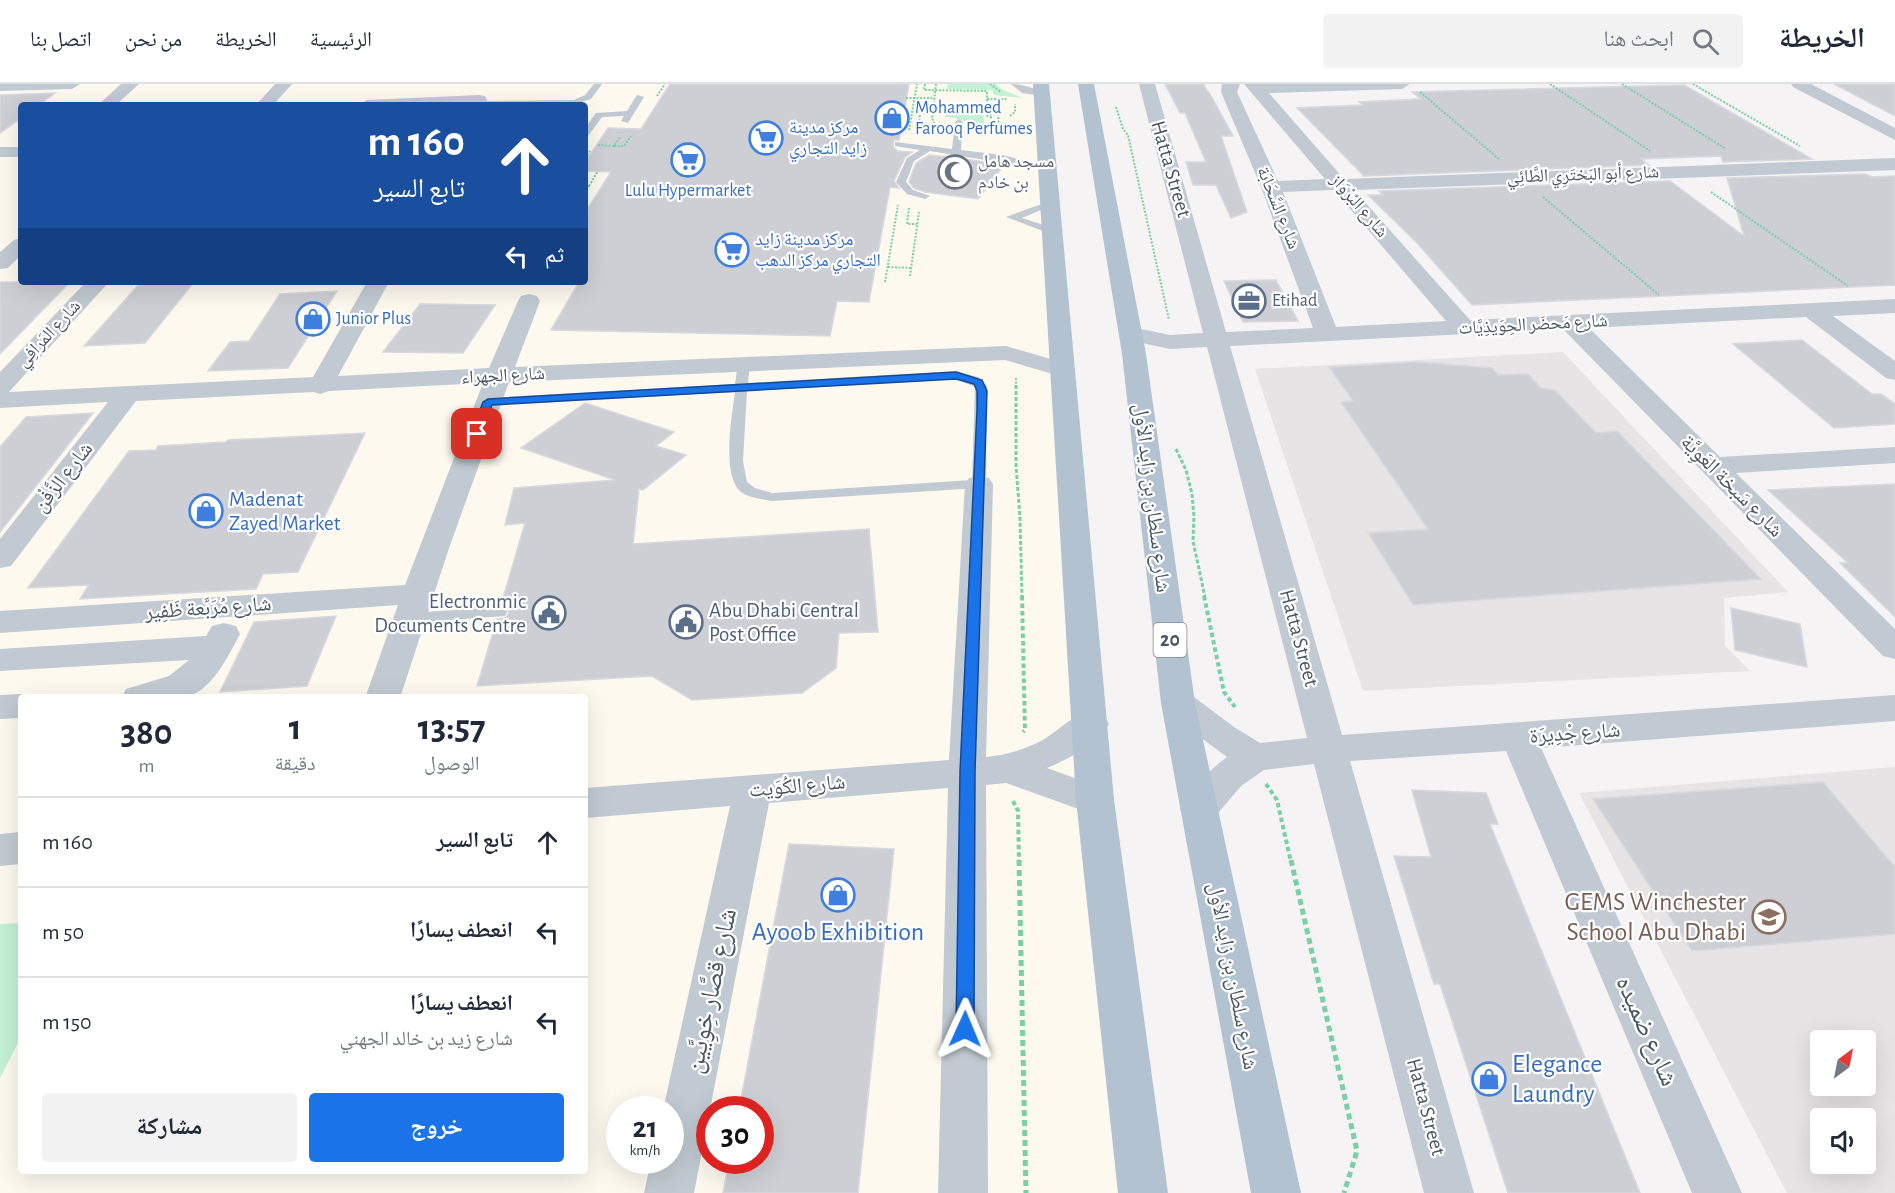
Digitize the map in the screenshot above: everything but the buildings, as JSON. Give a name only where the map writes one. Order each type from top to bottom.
[{"type":"main road","name":"شارع سلطان بن زايد الأول","points":[[1086,84],[1132,344],[1178,703],[1276,1193]]},
{"type":"main road","points":[[1025,87],[1041,155],[1051,217],[1095,800],[1143,1193]]},
{"type":"street","points":[[0,86],[72,84]]},
{"type":"street","points":[[110,102],[131,84]]},
{"type":"street","points":[[267,102],[284,84]]},
{"type":"street","points":[[479,102],[489,84]]},
{"type":"street","name":"Hatta Street","points":[[1147,84],[1449,1193]]},
{"type":"street","name":"شارع السَّحَابَة","points":[[1232,84],[1229,86],[1229,92],[1271,187],[1327,334]]},
{"type":"street","points":[[1254,86],[1402,84]]},
{"type":"street","points":[[1799,84],[1895,135]]},
{"type":"street","name":"شارع البُرْوَاز","points":[[1254,86],[1465,329]]},
{"type":"street","points":[[0,152],[18,152]]},
{"type":"street","name":"شارع أبو البَختَرِي الطَّائِي","points":[[1271,187],[1895,164]]},
{"type":"street","points":[[0,233],[18,233]]},
{"type":"street","points":[[0,263],[18,247]]},
{"type":"street","name":"شارع المَرافِي","points":[[0,387],[95,285]]},
{"type":"street","points":[[320,386],[376,285]]},
{"type":"street","points":[[383,694],[413,606],[493,390],[529,301]]},
{"type":"street","name":"شارع مَحضَر الحِوَيذِيَّات","points":[[1132,344],[1171,336],[1218,340],[1887,307]]},
{"type":"street","points":[[1812,311],[1895,374]]},
{"type":"street","name":"شارع سَبخة العَوِيَّة","points":[[1570,323],[1895,648]]},
{"type":"street","name":"شارع الجهراء","points":[[1006,353],[1059,330]]},
{"type":"street","name":"شارع الجهراء","points":[[0,400],[320,386],[493,390],[744,363],[1006,353],[1063,370]]},
{"type":"street","name":"شارع الزَّفْن","points":[[0,559],[127,395]]},
{"type":"street","points":[[1711,466],[1895,455]]},
{"type":"street","points":[[963,1193],[967,772],[979,484]]},
{"type":"street","points":[[154,694],[185,682],[208,662],[240,605]]},
{"type":"street","name":"شارع مُرَبَّعة ظَفِير","points":[[0,622],[240,605],[413,606]]},
{"type":"street","points":[[0,660],[217,647]]},
{"type":"street","points":[[1178,703],[1257,766]]},
{"type":"street","points":[[0,707],[18,706]]},
{"type":"street","name":"شارع جْدِيرَة","points":[[1199,809],[1228,776],[1257,766],[1329,749],[1895,708]]},
{"type":"street","name":"شارع الكُوَيت","points":[[588,803],[967,772],[1012,766],[1054,750],[1091,724]]},
{"type":"street","name":"شارع ضميده","points":[[1518,737],[1717,1193]]},
{"type":"street","name":"شارع الكُوَيت","points":[[1012,766],[1095,800]]},
{"type":"street","name":"شارع قصَّار خِوِيَّين","points":[[669,1193],[753,789]]},
{"type":"street","points":[[0,850],[18,848]]},
{"type":"lane","points":[[575,102],[588,97],[598,84]]},
{"type":"lane","points":[[588,130],[599,116],[627,117],[640,97]]},
{"type":"lane","points":[[956,151],[959,125]]},
{"type":"lane","points":[[898,144],[990,156],[1041,155]]},
{"type":"lane","points":[[925,196],[910,192],[901,182],[910,160],[928,148]]},
{"type":"lane","points":[[990,156],[1041,155]]},
{"type":"lane","points":[[493,390],[742,389],[956,375],[972,379],[981,386],[979,484],[772,497],[760,495],[742,486],[738,479],[738,458],[742,389],[744,363]]},
{"type":"lane","points":[[413,606],[499,612]]},
{"type":"path","points":[[909,132],[917,84]]},
{"type":"path","points":[[925,84],[924,90],[987,91],[986,116],[992,116]]},
{"type":"path","points":[[936,84],[932,118],[934,123],[959,125]]},
{"type":"path","points":[[1550,84],[1887,307]]},
{"type":"path","points":[[1622,84],[1758,168]]},
{"type":"path","points":[[1694,84],[1834,166]]},
{"type":"path","points":[[1419,91],[1685,317]]},
{"type":"path","points":[[906,98],[934,98]]},
{"type":"path","points":[[920,120],[921,105],[955,106]]},
{"type":"path","points":[[965,106],[987,106]]},
{"type":"path","points":[[1116,106],[1123,129],[1128,135],[1171,336]]},
{"type":"path","points":[[991,110],[998,110],[999,134],[992,133],[992,116],[991,110]]},
{"type":"path","points":[[614,146],[628,124],[623,124],[627,117]]},
{"type":"path","points":[[588,154],[594,145],[624,146],[633,133]]},
{"type":"path","points":[[588,185],[598,171]]},
{"type":"path","points":[[588,177],[594,178]]},
{"type":"path","points":[[910,276],[920,210],[936,203],[934,199],[925,196]]},
{"type":"path","points":[[885,282],[898,202]]},
{"type":"path","points":[[910,203],[907,224],[917,224]]},
{"type":"path","points":[[888,267],[911,268]]},
{"type":"path","points":[[1016,377],[1018,426],[1015,458],[1016,495],[1020,518],[1025,730],[1012,766],[1018,811],[1026,1193]]},
{"type":"path","points":[[1175,447],[1186,468],[1195,521],[1193,541],[1224,692],[1238,711]]},
{"type":"path","points":[[1257,766],[1277,800],[1357,1151],[1344,1193]]},
{"type":"shaded area","points":[[0,84],[1033,84],[1119,1193],[0,1193]]},
{"type":"shaded area","points":[[1563,352],[1788,592],[1724,598],[1725,646],[1750,671],[1363,691],[1255,369]]},
{"type":"shaded area","name":"GEMS Winchester School Abu Dhabi","points":[[1895,767],[1895,1193],[1787,1193],[1579,793]]},
{"type":"green space","points":[[948,84],[996,84],[1001,89],[1023,98],[994,95],[992,90],[947,89]]},
{"type":"green space","points":[[946,107],[983,108],[984,124],[945,117]]},
{"type":"green space","points":[[18,923],[18,1043],[0,1078],[0,924]]},
{"type":"place","name":"Mohammed Farooq Perfumes","points":[[892,118]]},
{"type":"place","name":"مركز مدينة زايد التجاري","points":[[766,138]]},
{"type":"place","name":"Lulu Hypermarket","points":[[688,160]]},
{"type":"place","name":"مسجد هامل بن خادم","points":[[955,172]]},
{"type":"place","name":"مركز مدينة زايد التجاري مركز الدهب","points":[[732,250]]},
{"type":"place","name":"Etihad","points":[[1249,301]]},
{"type":"place","name":"Junior Plus","points":[[313,319]]},
{"type":"place","name":"Madenat Zayed Market","points":[[206,511]]},
{"type":"place","name":"Electronmic Documents Centre","points":[[549,613]]},
{"type":"place","name":"Abu Dhabi Central Post Office","points":[[686,622]]},
{"type":"place","name":"Ayoob Exhibition","points":[[838,895]]},
{"type":"place","name":"GEMS Winchester School Abu Dhabi","points":[[1769,917]]},
{"type":"place","name":"Elegance Laundry","points":[[1489,1079]]},
{"type":"route","points":[[477,434],[488,402],[956,375],[978,382],[982,391],[982,410],[967,772],[965,1029]]}]
